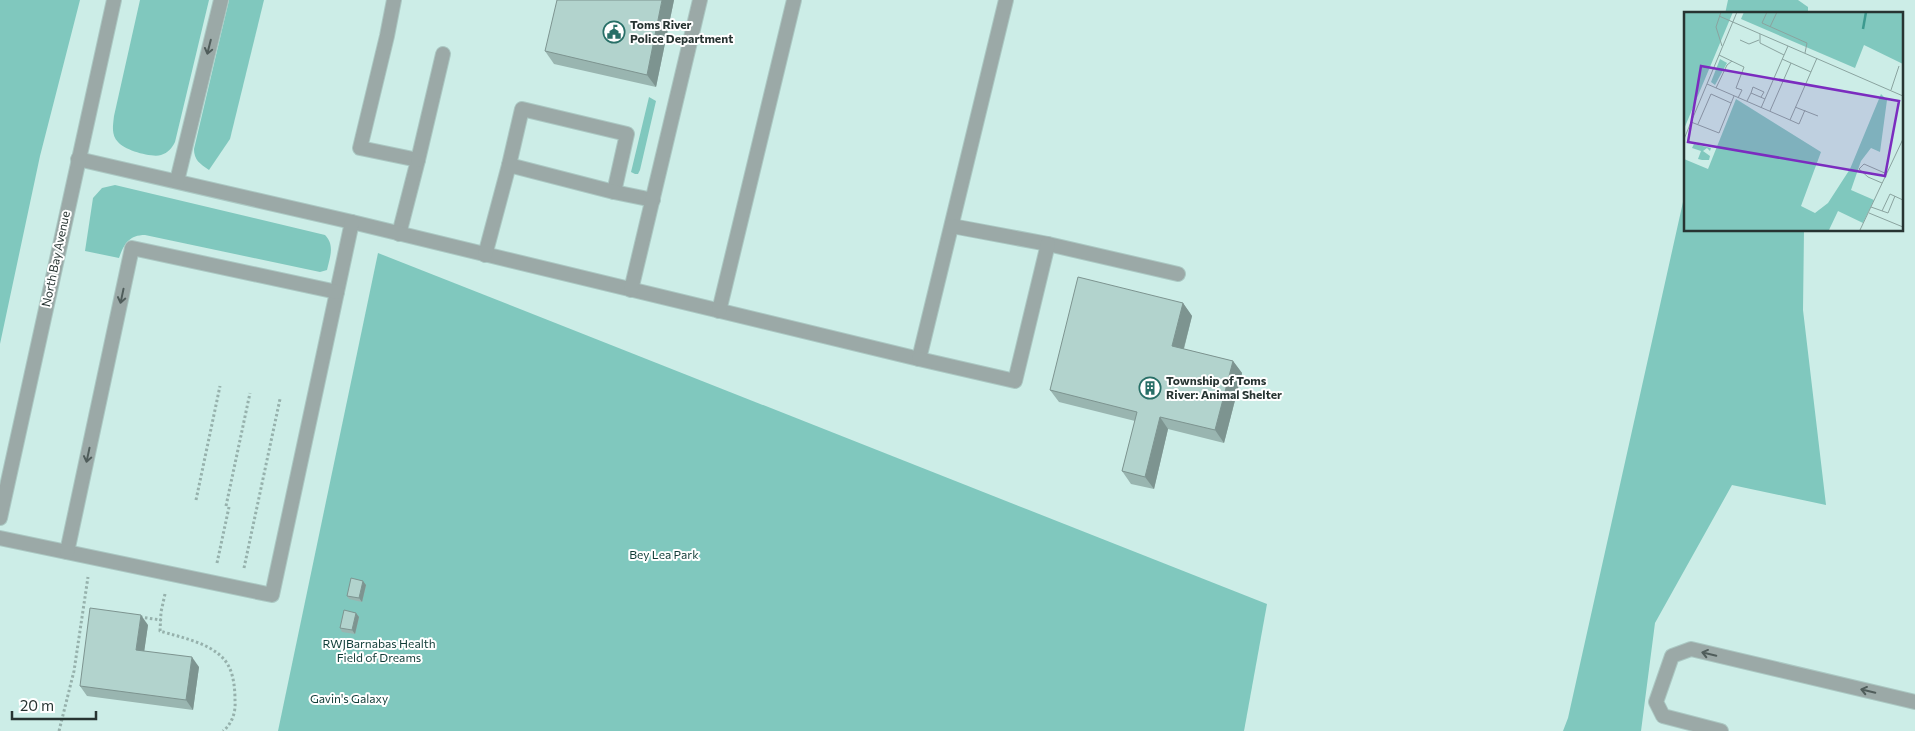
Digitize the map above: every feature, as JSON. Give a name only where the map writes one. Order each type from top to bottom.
[{"type":"street","name":"North Bay Avenue","points":[[0,518],[114,0]]},
{"type":"street","points":[[176,181],[221,0]]},
{"type":"street","points":[[394,0],[360,148],[418,160]]},
{"type":"street","points":[[631,290],[700,0]]},
{"type":"street","points":[[719,311],[794,0]]},
{"type":"street","points":[[920,359],[1006,0]]},
{"type":"street","points":[[398,234],[444,54]]},
{"type":"street","points":[[485,255],[509,166],[522,108],[627,134],[614,192]]},
{"type":"street","points":[[78,159],[352,222],[1015,381],[1048,244]]},
{"type":"street","points":[[509,166],[653,200]]},
{"type":"street","points":[[0,538],[272,595],[352,222]]},
{"type":"street","points":[[952,226],[1048,244],[1178,274]]},
{"type":"street","points":[[67,552],[132,248],[337,292]]},
{"type":"street","points":[[1721,731],[1663,716],[1656,702],[1672,656],[1691,649],[1915,702]]},
{"type":"path","points":[[196,500],[220,386]]},
{"type":"path","points":[[213,583],[250,393]]},
{"type":"path","points":[[239,588],[280,399]]},
{"type":"path","points":[[60,731],[74,671],[84,595]]},
{"type":"path","points":[[82,608],[92,610]]},
{"type":"path","points":[[161,612],[160,631],[198,643],[216,652],[230,668],[236,708],[233,718],[222,731]]},
{"type":"path","points":[[131,615],[161,620]]},
{"type":"green space","points":[[0,0],[80,0],[40,156],[0,344]]},
{"type":"green space","points":[[140,0],[209,0],[175,142],[168,152],[157,156],[126,148],[116,139],[113,130],[114,116]]},
{"type":"green space","points":[[229,0],[264,0],[230,139],[209,170],[198,161],[194,149]]},
{"type":"green space","points":[[1728,0],[1798,0],[1808,7],[1808,12],[1725,12]]},
{"type":"green space","points":[[649,97],[656,101],[640,170],[638,174],[635,174],[631,172]]},
{"type":"green space","points":[[115,185],[325,235],[331,247],[327,270],[320,272],[145,235],[139,235],[128,241],[119,258],[85,251],[93,198],[102,188]]},
{"type":"green space","points":[[1684,197],[1684,231],[1804,231],[1803,310],[1826,505],[1732,485],[1655,623],[1641,731],[1563,731],[1568,718]]},
{"type":"green space","name":"Bey Lea Park","points":[[378,253],[1267,604],[1244,731],[278,731]]},
{"type":"building","name":"Toms River Police Department","points":[[557,0],[662,0],[647,75],[545,51]]},
{"type":"building","name":"Township of Toms River: Animal Shelter","points":[[1078,277],[1183,303],[1172,346],[1233,361],[1215,430],[1160,417],[1145,477],[1122,471],[1137,412],[1050,390]]},
{"type":"building","points":[[351,578],[363,581],[359,598],[347,596]]},
{"type":"building","points":[[90,608],[141,615],[136,650],[192,657],[186,700],[80,686]]},
{"type":"building","points":[[344,610],[356,613],[352,630],[340,628]]},
{"type":"place","name":"Toms River Police Department","points":[[614,32]]},
{"type":"place","name":"Township of Toms River: Animal Shelter","points":[[1150,388]]},
{"type":"park label","name":"RWJBarnabas Health Field of Dreams","points":[[379,651]]},
{"type":"park label","name":"Gavin's Galaxy","points":[[349,699]]}]
